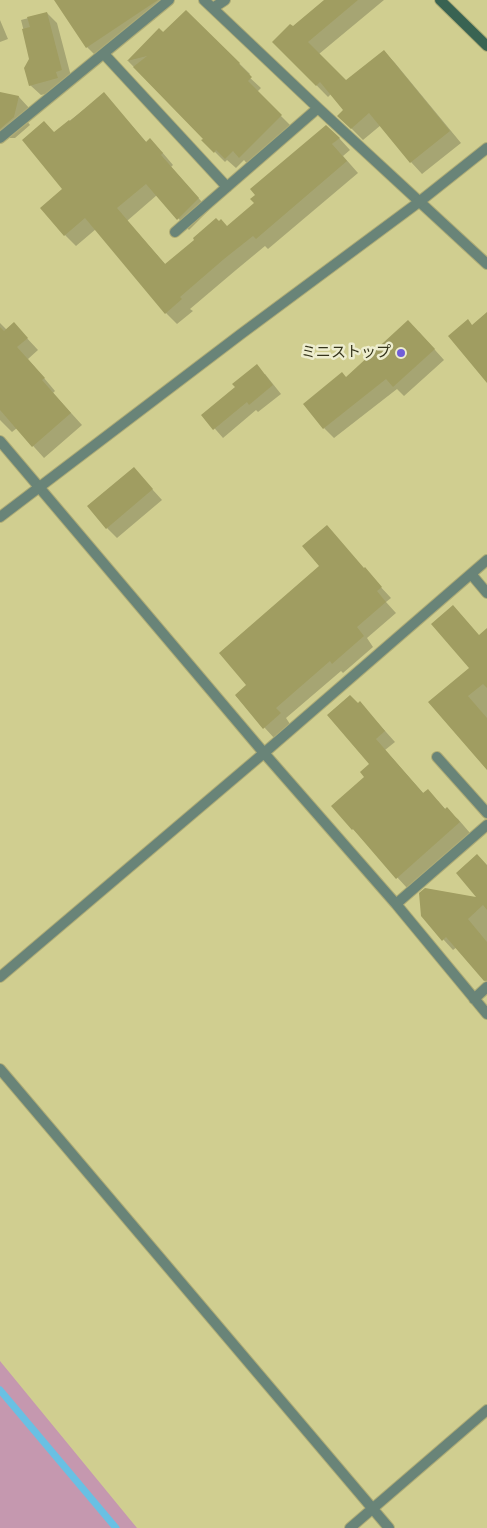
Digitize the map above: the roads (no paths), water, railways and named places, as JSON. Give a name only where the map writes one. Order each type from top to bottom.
[{"type":"main road","points":[[440,0],[487,46]]},
{"type":"street","points":[[0,138],[168,0]]},
{"type":"street","points":[[204,0],[487,264]]},
{"type":"street","points":[[213,8],[225,0]]},
{"type":"street","points":[[104,54],[227,187]]},
{"type":"street","points":[[175,232],[318,108]]},
{"type":"street","points":[[0,517],[419,202],[487,148]]},
{"type":"street","points":[[0,441],[264,754],[396,904],[487,1014]]},
{"type":"street","points":[[0,977],[264,754],[487,560]]},
{"type":"street","points":[[471,574],[487,593]]},
{"type":"street","points":[[438,756],[487,813]]},
{"type":"street","points":[[396,904],[487,825]]},
{"type":"street","points":[[474,999],[487,988]]},
{"type":"street","points":[[0,1069],[389,1528]]},
{"type":"street","points":[[350,1528],[487,1410]]},
{"type":"waterway","points":[[0,1390],[116,1528]]},
{"type":"place","name":"ミニストップ","points":[[401,353]]}]
